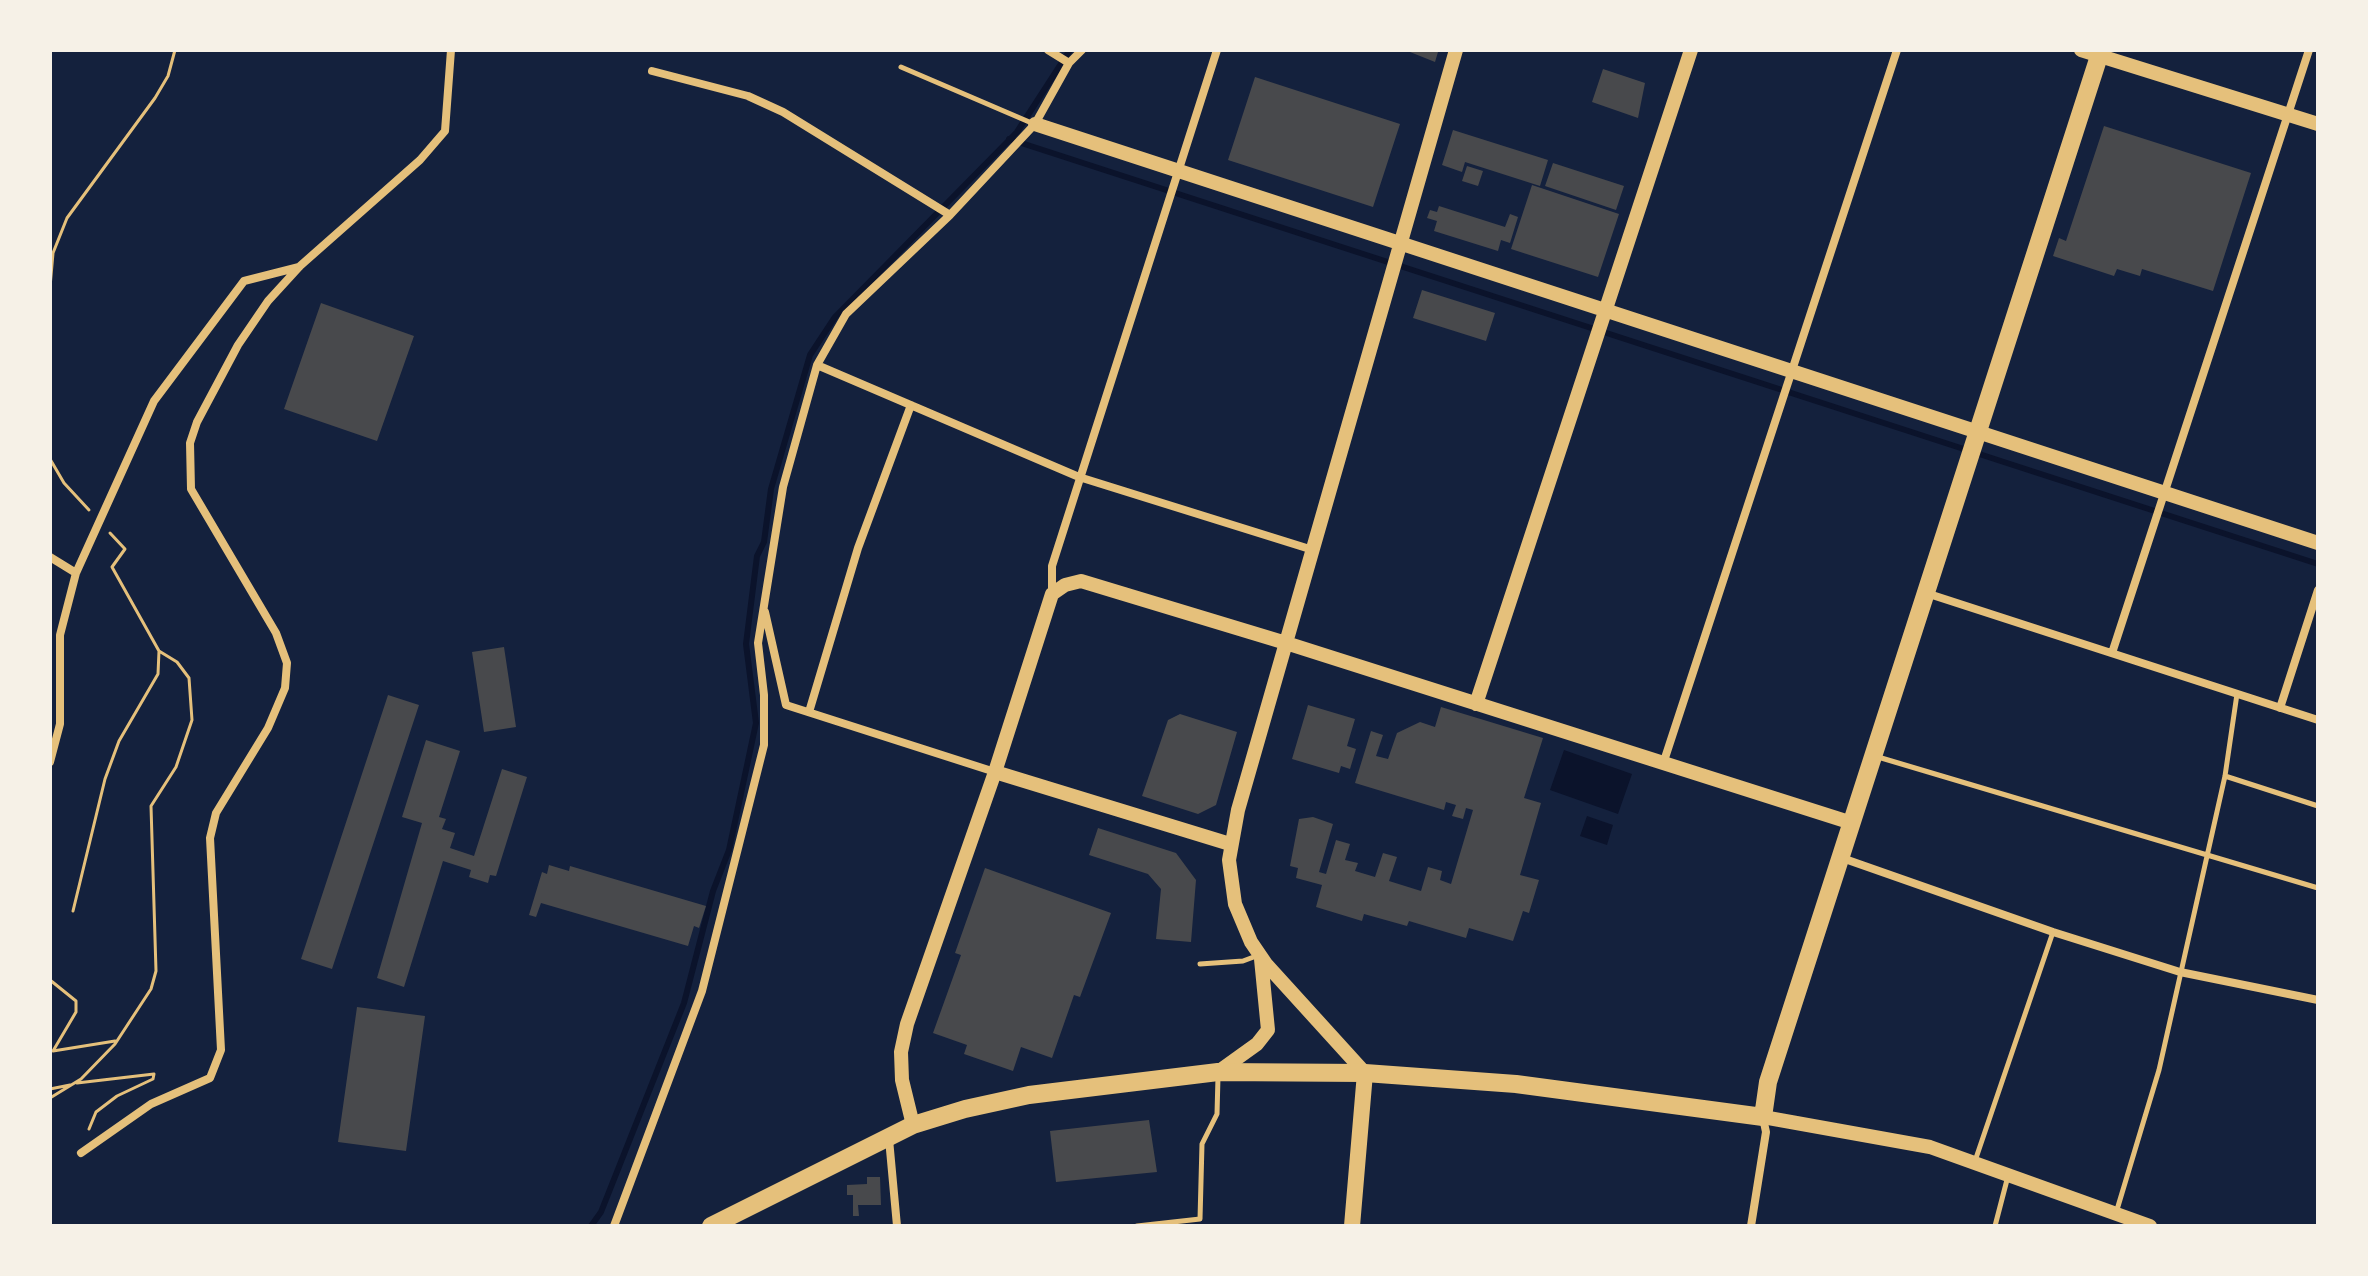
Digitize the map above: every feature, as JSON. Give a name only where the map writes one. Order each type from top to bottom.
[{"type":"main road","points":[[711,1226],[913,1125],[1029,1095],[1218,1072],[1365,1073],[1516,1084],[1763,1117],[1768,1082],[1977,433],[2093,52]]},
{"type":"main road","points":[[1352,1226],[1365,1073]]},
{"type":"street","points":[[81,1153],[151,1104],[210,1078],[221,1050],[210,838],[216,813],[268,728],[285,688],[287,663],[276,633],[191,489],[190,443],[197,422],[238,345],[268,301],[300,266],[420,160],[445,131],[451,50]]},
{"type":"street","points":[[1048,50],[1069,63]]},
{"type":"street","points":[[614,1226],[702,991],[764,745],[764,695],[758,643],[783,487],[817,365],[846,314],[950,215],[1035,124],[1069,63],[1082,50]]},
{"type":"street","points":[[913,1125],[902,1080],[901,1052],[907,1024],[995,772],[1052,594],[1052,566],[1217,50]]},
{"type":"street","points":[[1365,1073],[1260,955],[1235,904],[1229,875],[1230,844],[1456,50]]},
{"type":"street","points":[[1476,704],[1691,50]]},
{"type":"street","points":[[1663,764],[1897,50]]},
{"type":"street","points":[[2112,653],[2309,50]]},
{"type":"street","points":[[2093,52],[2318,124]]},
{"type":"street","points":[[652,71],[748,96],[783,112],[950,215]]},
{"type":"street","points":[[1035,124],[2318,543]]},
{"type":"street","points":[[50,762],[60,724],[60,635],[76,573],[154,401],[244,281],[300,266]]},
{"type":"street","points":[[817,365],[1079,477],[1314,550]]},
{"type":"street","points":[[809,712],[858,548],[911,405]]},
{"type":"street","points":[[50,557],[76,573]]},
{"type":"street","points":[[1052,594],[1065,585],[1081,581],[1852,823]]},
{"type":"street","points":[[2280,708],[2318,590]]},
{"type":"street","points":[[1926,592],[2318,720]]},
{"type":"street","points":[[764,606],[786,705],[1230,844]]},
{"type":"street","points":[[1841,858],[2053,932],[2180,972],[2318,1000]]},
{"type":"street","points":[[1218,1072],[1257,1044],[1268,1030],[1268,1000],[1260,955]]},
{"type":"street","points":[[1751,1226],[1766,1132],[1763,1117],[1903,1140],[1974,1162],[2150,1226]]},
{"type":"street","points":[[889,1136],[897,1226]]},
{"type":"lane","points":[[901,67],[1035,124]]},
{"type":"lane","points":[[2116,1214],[2159,1070],[2225,776],[2237,694]]},
{"type":"lane","points":[[1873,755],[2318,888]]},
{"type":"lane","points":[[2225,776],[2318,806]]},
{"type":"lane","points":[[1974,1162],[2053,932]]},
{"type":"lane","points":[[1200,964],[1243,961],[1260,955]]},
{"type":"lane","points":[[1137,1226],[1200,1219],[1202,1144],[1217,1114],[1218,1072]]},
{"type":"lane","points":[[1995,1226],[2008,1175]]},
{"type":"path","points":[[50,287],[53,253],[67,218],[155,98],[168,76],[175,50]]},
{"type":"path","points":[[50,459],[64,483]]},
{"type":"path","points":[[50,1098],[73,1084],[115,1041],[151,989],[156,971],[151,806],[176,767],[192,720],[189,678],[177,662],[159,651],[112,567],[115,558],[125,549]]},
{"type":"path","points":[[73,911],[105,779],[119,741],[158,674],[159,651]]},
{"type":"path","points":[[50,980],[76,1001],[76,1012],[53,1051],[115,1041]]},
{"type":"path","points":[[50,1089],[154,1074],[153,1079],[117,1096],[96,1112],[89,1130]]},
{"type":"water","points":[[1564,750],[1632,774],[1618,814],[1550,790]]},
{"type":"water","points":[[1587,816],[1613,825],[1607,845],[1580,836]]},
{"type":"building","points":[[1405,50],[1435,50],[1438,52],[1435,62]]},
{"type":"building","points":[[1603,69],[1645,83],[1638,118],[1592,102]]},
{"type":"building","points":[[1255,77],[1400,124],[1373,207],[1228,160]]},
{"type":"building","points":[[2104,126],[2251,173],[2213,291],[2142,269],[2140,276],[2117,269],[2114,276],[2053,256],[2059,238],[2066,241]]},
{"type":"building","points":[[1453,130],[1548,160],[1540,186],[1465,162],[1462,172],[1442,165]]},
{"type":"building","points":[[1553,163],[1624,186],[1616,210],[1545,186]]},
{"type":"building","points":[[1467,166],[1483,171],[1478,186],[1462,181]]},
{"type":"building","points":[[1532,185],[1619,214],[1598,277],[1511,249]]},
{"type":"building","points":[[1439,206],[1505,227],[1510,214],[1518,217],[1510,243],[1501,240],[1498,251],[1434,231],[1437,221],[1427,218],[1430,210],[1437,212]]},
{"type":"building","points":[[1422,290],[1495,313],[1486,341],[1413,318]]},
{"type":"building","points":[[321,303],[414,336],[377,441],[284,409]]},
{"type":"building","points":[[504,647],[516,727],[484,732],[472,652]]},
{"type":"building","points":[[388,695],[419,705],[332,969],[301,959]]},
{"type":"building","points":[[1308,705],[1355,719],[1347,746],[1356,749],[1350,769],[1341,766],[1339,773],[1292,759]]},
{"type":"building","points":[[1441,707],[1543,738],[1524,798],[1541,803],[1520,875],[1539,880],[1529,913],[1523,911],[1513,941],[1469,928],[1466,938],[1409,921],[1407,926],[1364,914],[1362,921],[1316,907],[1322,885],[1296,878],[1298,868],[1290,866],[1299,819],[1313,817],[1333,824],[1319,872],[1326,874],[1336,840],[1350,844],[1345,860],[1358,863],[1355,871],[1375,877],[1383,853],[1397,857],[1389,881],[1421,891],[1428,867],[1442,871],[1440,880],[1451,884],[1473,810],[1466,808],[1463,819],[1452,816],[1456,805],[1446,802],[1444,810],[1355,783],[1371,731],[1383,735],[1376,756],[1388,759],[1397,733],[1420,722],[1435,727]]},
{"type":"building","points":[[1180,714],[1237,732],[1216,805],[1198,814],[1142,796],[1168,720]]},
{"type":"building","points":[[426,740],[460,751],[439,817],[446,819],[442,829],[455,833],[450,848],[474,856],[502,769],[527,777],[496,876],[490,875],[488,883],[469,877],[471,870],[443,861],[404,987],[377,978],[422,823],[402,817]]},
{"type":"building","points":[[1098,828],[1176,853],[1196,880],[1191,942],[1156,939],[1161,889],[1148,874],[1089,855]]},
{"type":"building","points":[[549,865],[569,871],[570,866],[706,906],[699,928],[694,926],[688,946],[541,903],[536,917],[529,915],[542,872],[547,874]]},
{"type":"building","points":[[985,868],[1111,913],[1080,997],[1074,995],[1052,1058],[1021,1047],[1013,1071],[964,1054],[967,1045],[933,1033],[961,955],[955,953]]},
{"type":"building","points":[[357,1007],[425,1016],[406,1151],[338,1142]]},
{"type":"building","points":[[1149,1120],[1157,1172],[1056,1182],[1050,1131]]},
{"type":"building","points":[[867,1177],[880,1177],[881,1205],[858,1205],[859,1216],[853,1216],[853,1195],[847,1195],[847,1185],[867,1184]]},
{"type":"waterway","points":[[591,1226],[601,1212],[684,1003],[713,891],[729,850],[756,723],[746,644],[757,556],[764,542],[771,489],[810,355],[835,317],[1017,132],[1070,50]]},
{"type":"waterway","points":[[1009,139],[2318,564]]}]
